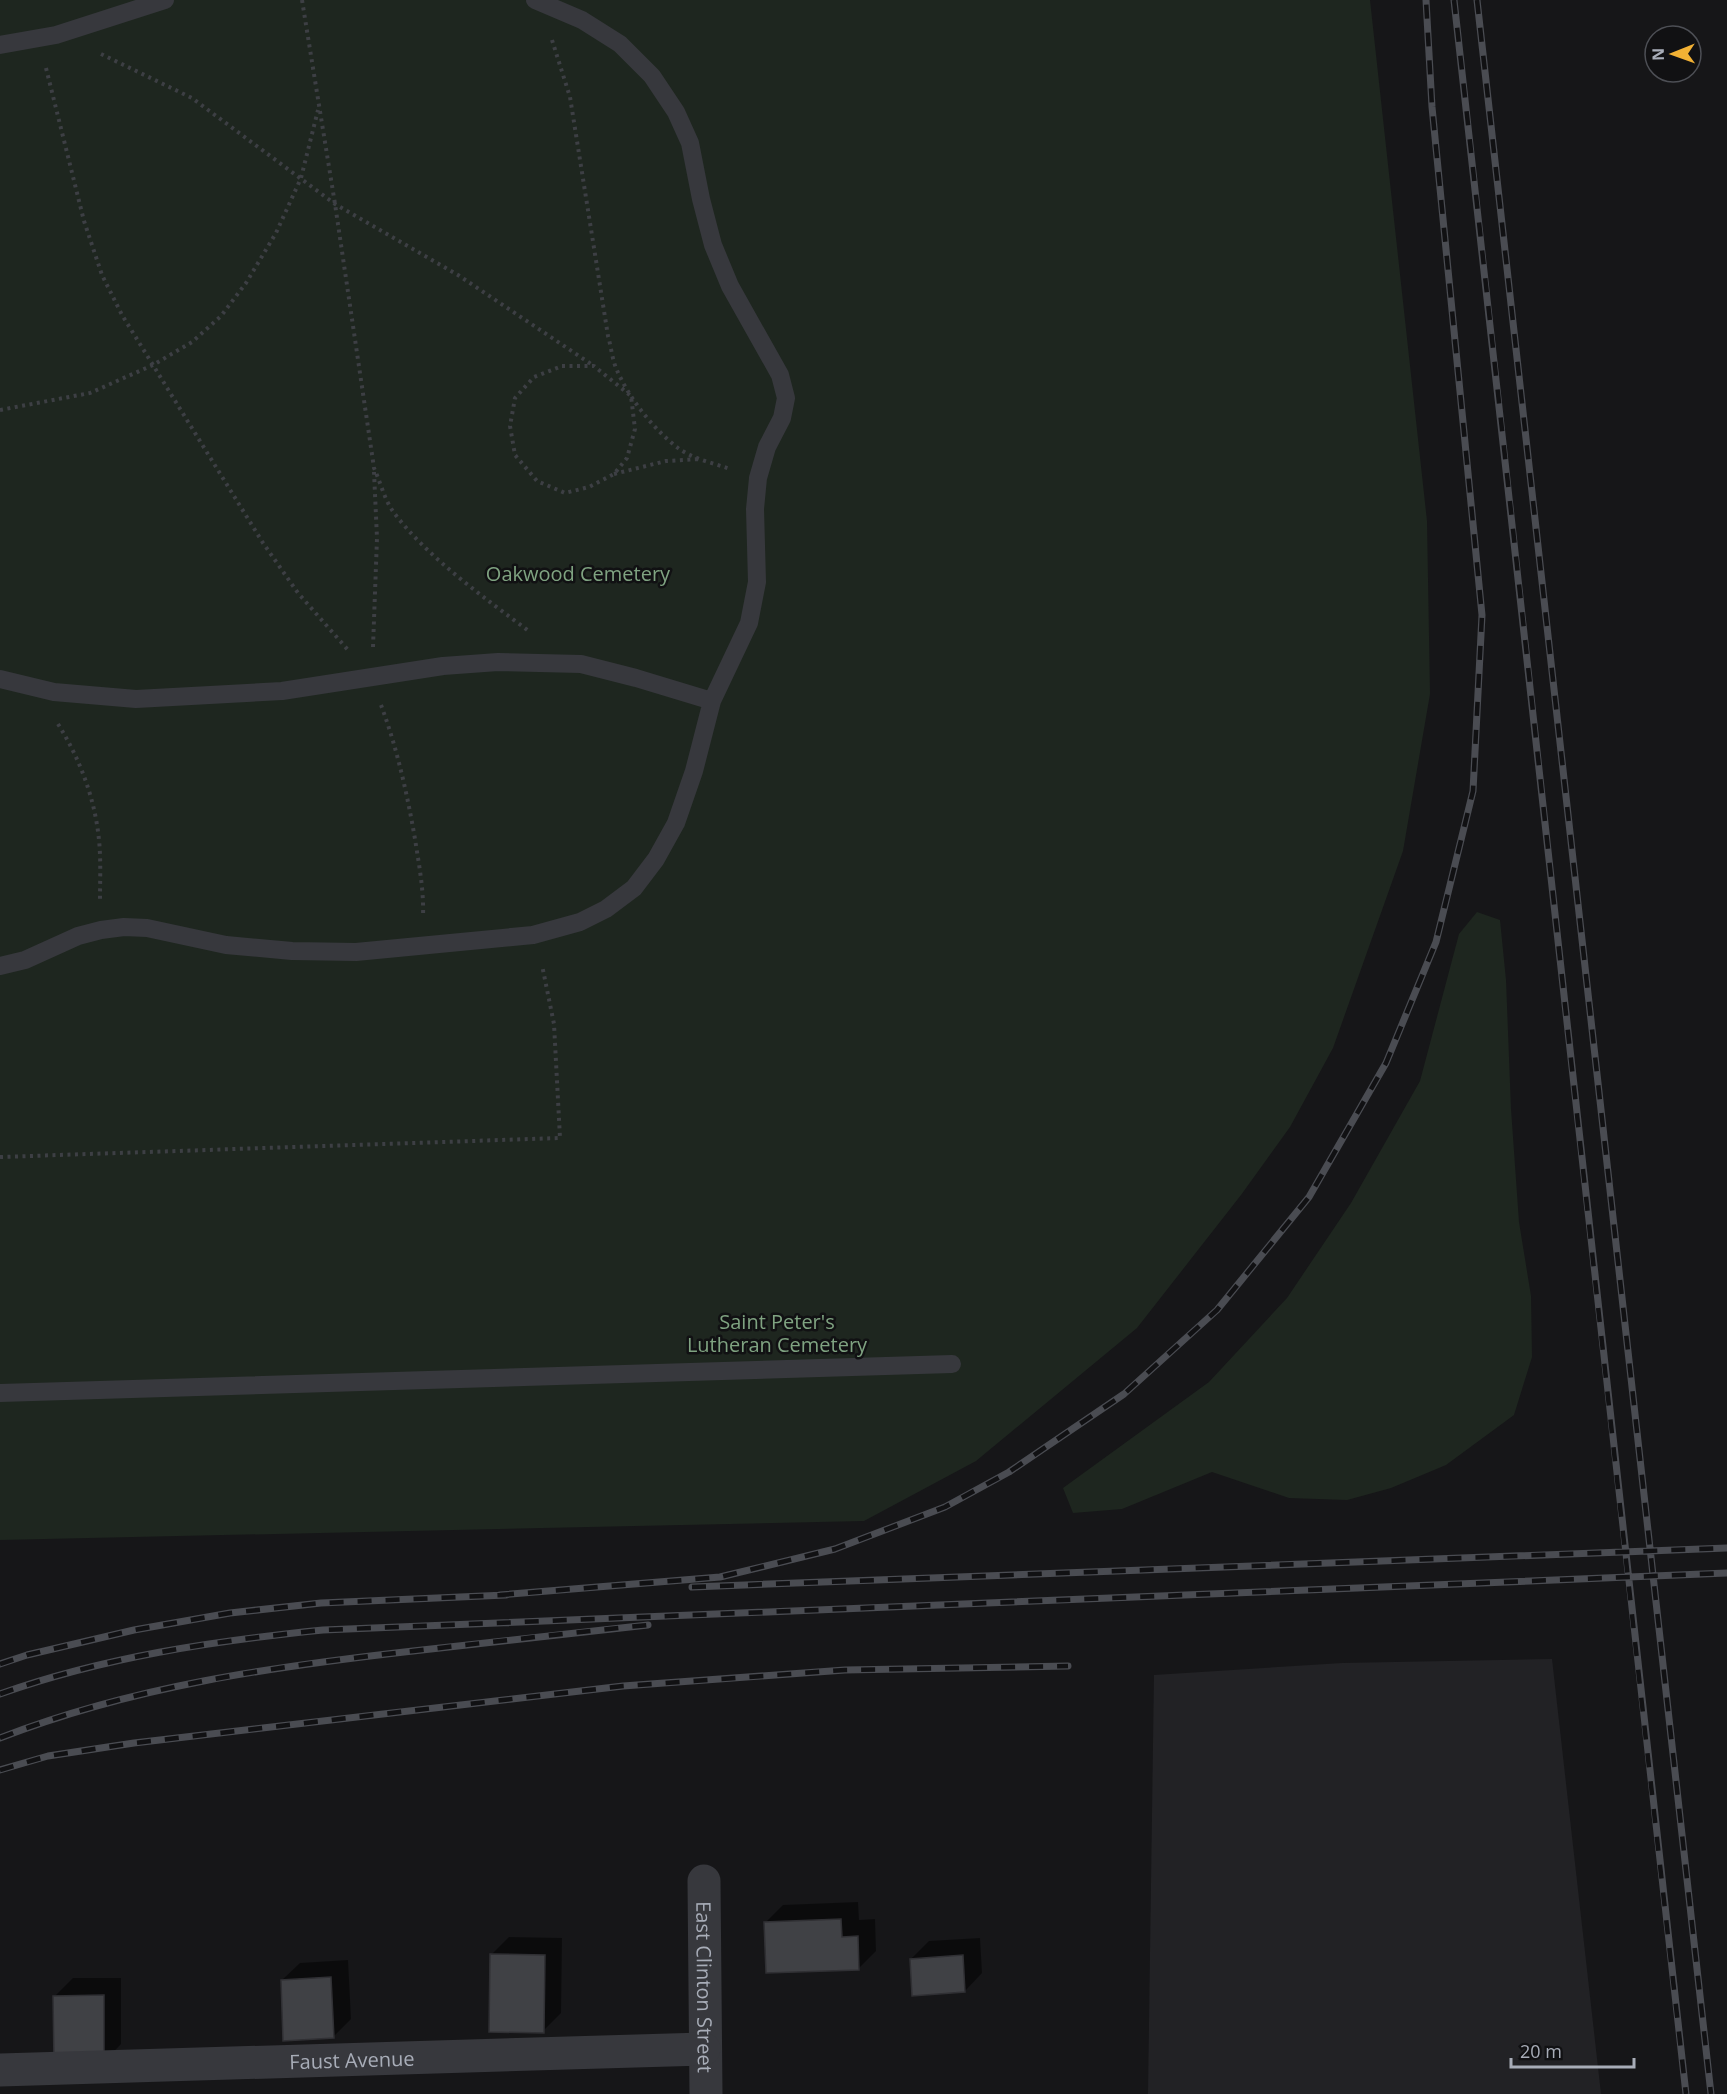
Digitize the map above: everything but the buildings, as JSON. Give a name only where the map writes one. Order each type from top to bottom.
[{"type":"street","name":"East Clinton Street","points":[[704,1881],[706,2094]]},
{"type":"street","name":"Faust Avenue","points":[[0,2070],[704,2049]]},
{"type":"lane","points":[[0,45],[47,37],[165,0]]},
{"type":"lane","points":[[0,966],[25,960],[78,936],[124,927],[147,928],[226,945],[292,951],[357,952],[533,935],[580,922],[606,909],[634,888],[656,859],[676,823],[694,771],[712,701],[749,623],[757,582],[755,509],[758,478],[766,447],[782,418],[786,398],[780,375],[730,286],[712,245],[690,143],[676,112],[652,76],[620,44],[582,20],[536,0]]},
{"type":"lane","points":[[0,679],[54,692],[136,699],[282,691],[443,666],[498,662],[581,664],[712,701]]},
{"type":"lane","points":[[0,1393],[952,1364]]},
{"type":"path","points":[[302,0],[374,468],[376,606],[371,677]]},
{"type":"path","points":[[536,0],[558,56],[570,97],[608,336],[616,367],[631,396],[634,429],[627,458],[614,474]]},
{"type":"path","points":[[423,945],[424,892],[410,808],[395,742],[371,677],[298,593],[280,568],[122,315],[102,275],[84,221],[47,37],[103,55],[192,98],[334,204],[458,275],[594,366],[631,396],[679,449],[701,459],[758,478]]},
{"type":"path","points":[[0,410],[90,393],[153,365],[192,342],[220,316],[246,283],[276,233],[301,178],[319,106]]},
{"type":"path","points":[[594,366],[562,366],[534,377],[515,398],[510,426],[515,455],[537,482],[565,493],[589,487],[614,474],[666,461],[701,459]]},
{"type":"path","points":[[374,468],[391,509],[416,537],[486,599],[531,633]]},
{"type":"path","points":[[56,721],[68,740],[86,779],[97,830],[101,930]]},
{"type":"path","points":[[0,1157],[560,1138],[554,1024],[546,979],[533,935]]},
{"type":"shaded area","points":[[1552,1659],[1601,2094],[1148,2094],[1154,1675],[1342,1663]]},
{"type":"green space","name":"Oakwood Cemetery","points":[[0,0],[1370,0],[1427,521],[1430,694],[1403,851],[1333,1048],[1290,1127],[1241,1195],[1137,1328],[976,1461],[864,1521],[0,1540]]},
{"type":"green space","points":[[1477,912],[1500,920],[1506,980],[1511,1109],[1519,1222],[1531,1296],[1532,1357],[1514,1415],[1446,1465],[1391,1488],[1347,1500],[1289,1498],[1212,1472],[1122,1509],[1073,1513],[1063,1488],[1209,1382],[1287,1298],[1351,1203],[1420,1081],[1459,934]]},
{"type":"railway","points":[[500,1595],[720,1577],[835,1549],[945,1507],[1009,1472],[1124,1394],[1217,1310],[1309,1197],[1386,1063],[1436,942],[1473,791],[1482,615],[1432,107],[1426,0]]},
{"type":"railway","points":[[1454,0],[1686,2094]]},
{"type":"railway","points":[[1477,0],[1711,2094]]},
{"type":"railway","points":[[692,1587],[1727,1548]]},
{"type":"railway","points":[[0,1694],[79,1670],[159,1652],[241,1639],[323,1630],[1727,1573]]},
{"type":"railway","points":[[0,1664],[27,1655],[134,1630],[230,1613],[321,1603],[506,1595]]},
{"type":"railway","points":[[0,1738],[101,1705],[152,1692],[255,1672],[360,1657],[648,1625]]},
{"type":"railway","points":[[0,1770],[48,1756],[134,1743],[623,1686],[845,1670],[1068,1666]]},
{"type":"park label","name":"Saint Peter's Lutheran Cemetery","points":[[777,1332]]}]
